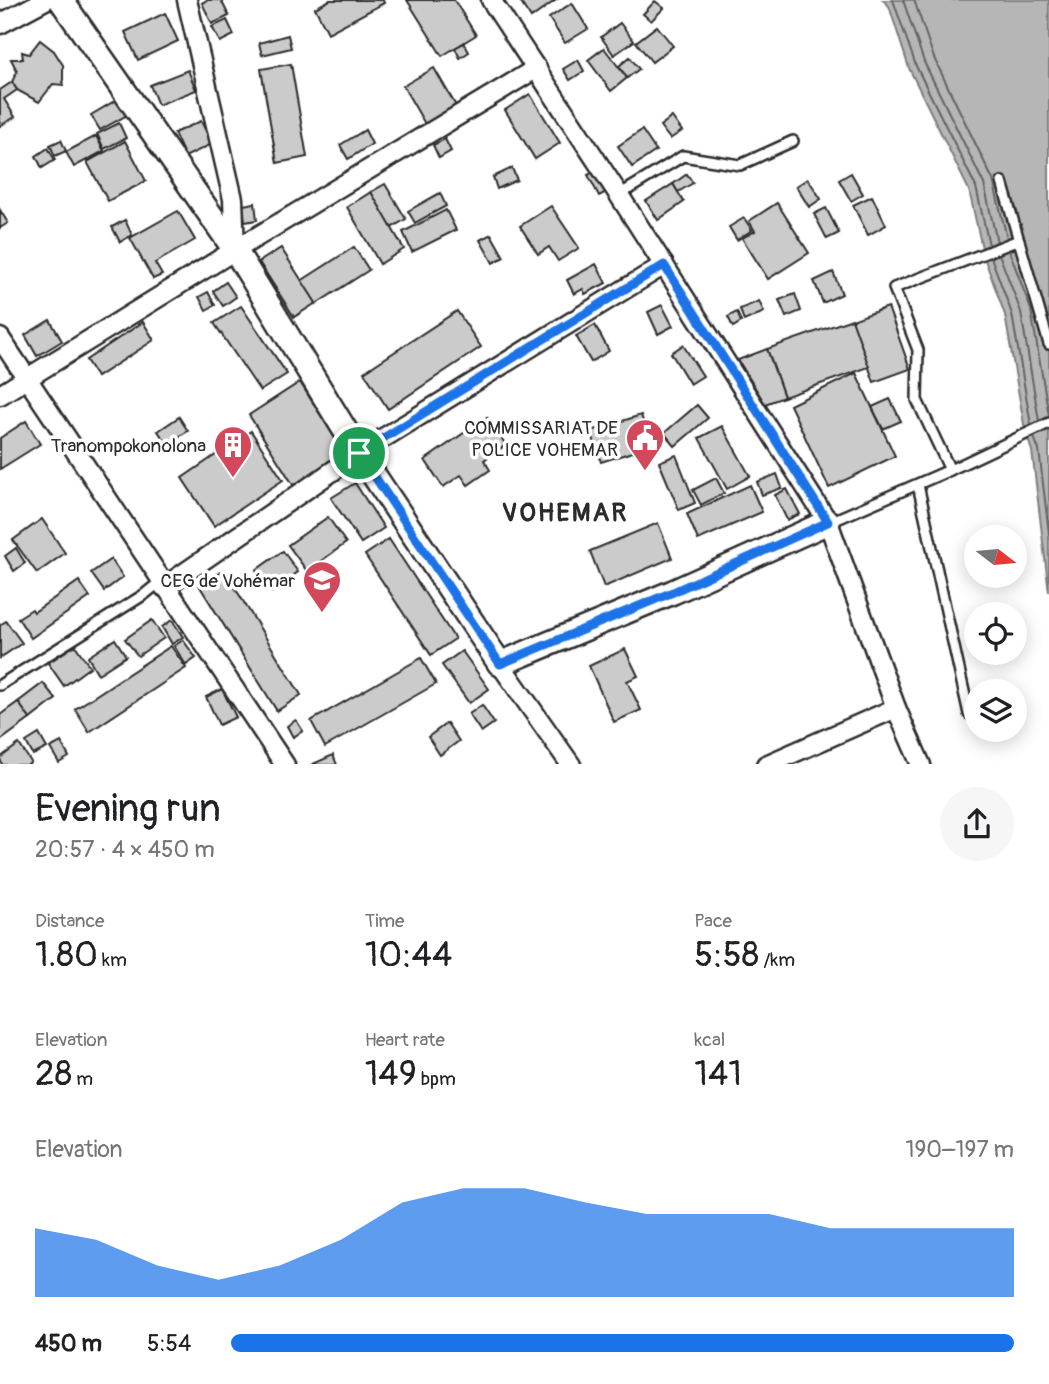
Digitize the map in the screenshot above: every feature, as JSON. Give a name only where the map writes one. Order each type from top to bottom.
[{"type":"street","points":[[0,24],[45,0]]},
{"type":"street","points":[[61,0],[235,250],[359,453],[570,764]]},
{"type":"street","points":[[187,0],[233,199],[235,250]]},
{"type":"street","points":[[491,0],[828,522],[896,708],[921,764]]},
{"type":"street","points":[[0,395],[537,68]]},
{"type":"street","points":[[163,584],[359,453],[664,265]]},
{"type":"street","points":[[0,338],[284,764]]},
{"type":"street","points":[[500,664],[673,592],[828,522]]},
{"type":"street","points":[[768,764],[896,708]]},
{"type":"lane","points":[[619,195],[683,156],[740,165],[793,141]]},
{"type":"lane","points":[[1002,182],[1049,344]]},
{"type":"lane","points":[[950,470],[917,400],[918,351],[894,288],[1019,240]]},
{"type":"lane","points":[[828,522],[918,485],[1049,424]]},
{"type":"lane","points":[[918,485],[964,692]]},
{"type":"lane","points":[[0,685],[163,584]]},
{"type":"water","points":[[883,0],[1049,0],[1049,592],[1032,451],[1025,430],[1005,315],[984,257],[969,190],[909,68],[889,6]]},
{"type":"building","points":[[207,0],[221,0],[229,16],[212,24],[202,3]]},
{"type":"building","points":[[330,0],[383,0],[384,3],[328,33],[315,8]]},
{"type":"building","points":[[407,0],[454,0],[476,35],[442,56]]},
{"type":"building","points":[[519,0],[556,0],[531,18]]},
{"type":"building","points":[[655,1],[664,8],[651,21],[643,14]]},
{"type":"building","points":[[572,3],[588,29],[565,43],[549,18]]},
{"type":"building","points":[[165,13],[178,41],[138,60],[125,32]]},
{"type":"building","points":[[227,20],[234,35],[220,42],[212,27]]},
{"type":"building","points":[[620,23],[634,41],[614,55],[601,37]]},
{"type":"building","points":[[657,26],[673,46],[652,62],[636,42]]},
{"type":"building","points":[[288,35],[291,48],[262,55],[259,43]]},
{"type":"building","points":[[40,40],[54,51],[63,65],[63,85],[53,84],[39,102],[17,90],[12,82],[17,71],[11,59],[23,59],[22,52],[29,54]]},
{"type":"building","points":[[464,43],[469,52],[460,58],[455,48]]},
{"type":"building","points":[[604,48],[627,78],[611,91],[588,60]]},
{"type":"building","points":[[630,57],[639,69],[627,78],[619,66]]},
{"type":"building","points":[[578,60],[584,71],[570,80],[563,69]]},
{"type":"building","points":[[291,64],[307,157],[277,163],[261,69]]},
{"type":"building","points":[[434,68],[456,106],[425,124],[403,86]]},
{"type":"building","points":[[188,70],[196,90],[158,105],[150,85]]},
{"type":"building","points":[[12,82],[17,90],[4,99],[15,117],[0,126],[0,90]]},
{"type":"building","points":[[530,94],[560,143],[535,159],[505,110]]},
{"type":"building","points":[[118,99],[127,115],[100,130],[91,115]]},
{"type":"building","points":[[672,117],[682,131],[670,139],[660,126]]},
{"type":"building","points":[[201,121],[212,144],[185,157],[174,133]]},
{"type":"building","points":[[119,123],[126,138],[104,149],[97,134]]},
{"type":"building","points":[[365,130],[372,144],[348,159],[340,145]]},
{"type":"building","points":[[642,130],[656,151],[632,167],[618,146]]},
{"type":"building","points":[[96,136],[104,151],[74,167],[66,152]]},
{"type":"building","points":[[445,139],[451,151],[439,158],[433,145]]},
{"type":"building","points":[[61,140],[66,151],[55,156],[50,145]]},
{"type":"building","points":[[125,141],[146,181],[108,201],[87,162]]},
{"type":"building","points":[[48,148],[55,160],[42,168],[36,156]]},
{"type":"building","points":[[512,168],[517,180],[497,189],[493,177]]},
{"type":"building","points":[[599,169],[610,190],[599,196],[588,175]]},
{"type":"building","points":[[851,173],[863,194],[851,201],[839,180]]},
{"type":"building","points":[[687,174],[693,183],[678,192],[673,184]]},
{"type":"building","points":[[808,179],[821,199],[809,207],[796,186]]},
{"type":"building","points":[[385,184],[406,219],[391,228],[371,192]]},
{"type":"building","points":[[673,184],[684,202],[658,220],[646,201]]},
{"type":"building","points":[[371,192],[404,249],[380,264],[347,207]]},
{"type":"building","points":[[440,193],[446,206],[415,223],[408,211]]},
{"type":"building","points":[[872,196],[886,225],[868,235],[853,205]]},
{"type":"building","points":[[255,203],[257,220],[245,222],[243,205]]},
{"type":"building","points":[[777,203],[809,253],[768,279],[742,238],[755,231],[749,221]]},
{"type":"building","points":[[551,206],[579,248],[558,261],[549,247],[538,254],[520,226]]},
{"type":"building","points":[[826,208],[839,233],[827,239],[814,214]]},
{"type":"building","points":[[0,210],[8,223],[0,228]]},
{"type":"building","points":[[446,210],[456,230],[412,252],[403,232]]},
{"type":"building","points":[[178,211],[195,240],[155,263],[162,275],[153,279],[130,238]]},
{"type":"building","points":[[744,218],[752,230],[737,240],[729,227]]},
{"type":"building","points":[[125,220],[132,235],[120,242],[112,227]]},
{"type":"building","points":[[491,234],[504,257],[493,263],[480,240]]},
{"type":"building","points":[[354,247],[369,270],[316,304],[301,281]]},
{"type":"building","points":[[281,248],[316,303],[294,317],[259,262]]},
{"type":"building","points":[[596,264],[606,283],[585,294],[583,289],[574,294],[567,280]]},
{"type":"building","points":[[833,272],[842,294],[823,303],[814,281]]},
{"type":"building","points":[[226,282],[236,297],[223,306],[213,291]]},
{"type":"building","points":[[208,292],[215,305],[206,310],[199,297]]},
{"type":"building","points":[[795,294],[801,311],[786,317],[779,300]]},
{"type":"building","points":[[759,301],[764,312],[744,321],[740,309]]},
{"type":"building","points":[[662,305],[673,326],[658,334],[648,312]]},
{"type":"building","points":[[241,306],[287,374],[260,391],[214,323]]},
{"type":"building","points":[[888,307],[910,369],[874,382],[852,320]]},
{"type":"building","points":[[457,311],[481,347],[388,409],[364,372]]},
{"type":"building","points":[[737,312],[741,322],[733,327],[728,317]]},
{"type":"building","points":[[852,319],[869,367],[784,397],[767,349]]},
{"type":"building","points":[[50,320],[62,341],[37,356],[25,335]]},
{"type":"building","points":[[143,322],[154,340],[97,377],[86,360]]},
{"type":"building","points":[[595,325],[609,351],[591,362],[576,336]]},
{"type":"building","points":[[683,345],[703,376],[690,384],[671,353]]},
{"type":"building","points":[[767,349],[784,397],[765,404],[738,360]]},
{"type":"building","points":[[856,373],[895,456],[829,488],[790,405]]},
{"type":"building","points":[[300,382],[345,454],[294,486],[249,415]]},
{"type":"building","points":[[890,399],[901,421],[883,429],[872,407]]},
{"type":"building","points":[[697,405],[708,418],[675,446],[664,433]]},
{"type":"building","points":[[641,415],[651,446],[601,462],[591,431]]},
{"type":"building","points":[[179,417],[188,431],[167,444],[158,431]]},
{"type":"building","points":[[487,417],[506,445],[484,460],[490,470],[468,485],[461,475],[443,487],[425,460]]},
{"type":"building","points":[[26,421],[40,444],[0,469],[0,438]]},
{"type":"building","points":[[722,426],[750,476],[727,489],[699,438]]},
{"type":"building","name":"Tranompokonolona","points":[[251,431],[283,480],[214,526],[182,478]]},
{"type":"building","points":[[676,455],[695,503],[679,510],[659,462]]},
{"type":"building","points":[[777,474],[782,488],[762,495],[757,482]]},
{"type":"building","points":[[716,478],[724,493],[701,505],[693,490]]},
{"type":"building","points":[[355,483],[384,528],[361,543],[331,498]]},
{"type":"building","points":[[750,485],[762,512],[698,540],[687,514]]},
{"type":"building","points":[[787,489],[800,514],[787,520],[775,495]]},
{"type":"building","points":[[328,517],[346,543],[307,571],[288,545]]},
{"type":"building","points":[[42,519],[65,553],[37,573],[13,540]]},
{"type":"building","points":[[658,523],[672,558],[604,587],[590,551]]},
{"type":"building","points":[[389,539],[455,639],[431,655],[365,555]]},
{"type":"building","points":[[16,548],[25,563],[14,571],[5,556]]},
{"type":"building","points":[[283,551],[298,572],[271,592],[256,570]]},
{"type":"building","points":[[111,559],[123,577],[104,591],[91,573]]},
{"type":"building","points":[[224,570],[301,695],[277,711],[199,585]]},
{"type":"building","points":[[79,581],[90,597],[31,638],[18,618],[32,609],[34,612]]},
{"type":"building","points":[[152,620],[164,638],[138,656],[125,639]]},
{"type":"building","points":[[172,620],[183,637],[172,644],[162,627]]},
{"type":"building","points":[[6,621],[22,643],[0,658],[0,625]]},
{"type":"building","points":[[115,639],[126,656],[98,674],[88,657]]},
{"type":"building","points":[[183,640],[196,658],[186,665],[174,646]]},
{"type":"building","points":[[75,645],[90,667],[64,686],[48,663]]},
{"type":"building","points":[[171,646],[186,668],[89,732],[75,709]]},
{"type":"building","points":[[625,649],[638,676],[627,681],[641,710],[614,722],[589,666]]},
{"type":"building","points":[[462,651],[489,689],[469,703],[442,665]]},
{"type":"building","points":[[421,658],[436,684],[325,747],[311,721]]},
{"type":"building","points":[[43,683],[56,699],[30,719],[18,702]]},
{"type":"building","points":[[222,689],[236,717],[219,725],[206,697]]},
{"type":"building","points":[[18,702],[30,719],[0,741],[0,715]]},
{"type":"building","points":[[482,705],[494,723],[481,732],[469,714]]},
{"type":"building","points":[[296,720],[303,731],[293,737],[287,726]]},
{"type":"building","points":[[447,723],[459,741],[440,755],[428,737]]},
{"type":"building","points":[[39,734],[47,748],[33,755],[26,742]]},
{"type":"building","points":[[61,742],[69,757],[59,763],[50,748]]},
{"type":"building","points":[[19,744],[31,762],[2,764],[0,758]]},
{"type":"building","points":[[333,755],[337,764],[313,764]]},
{"type":"place","name":"COMMISSARIAT DE POLICE VOHEMAR","points":[[645,472]]},
{"type":"place","name":"Tranompokonolona","points":[[233,479]]},
{"type":"place","name":"CEG de Vohémar","points":[[322,614]]},
{"type":"district","name":"VOHEMAR","points":[[565,512]]},
{"type":"route","points":[[664,265],[828,522],[673,592],[500,664],[359,453],[664,265]]}]
